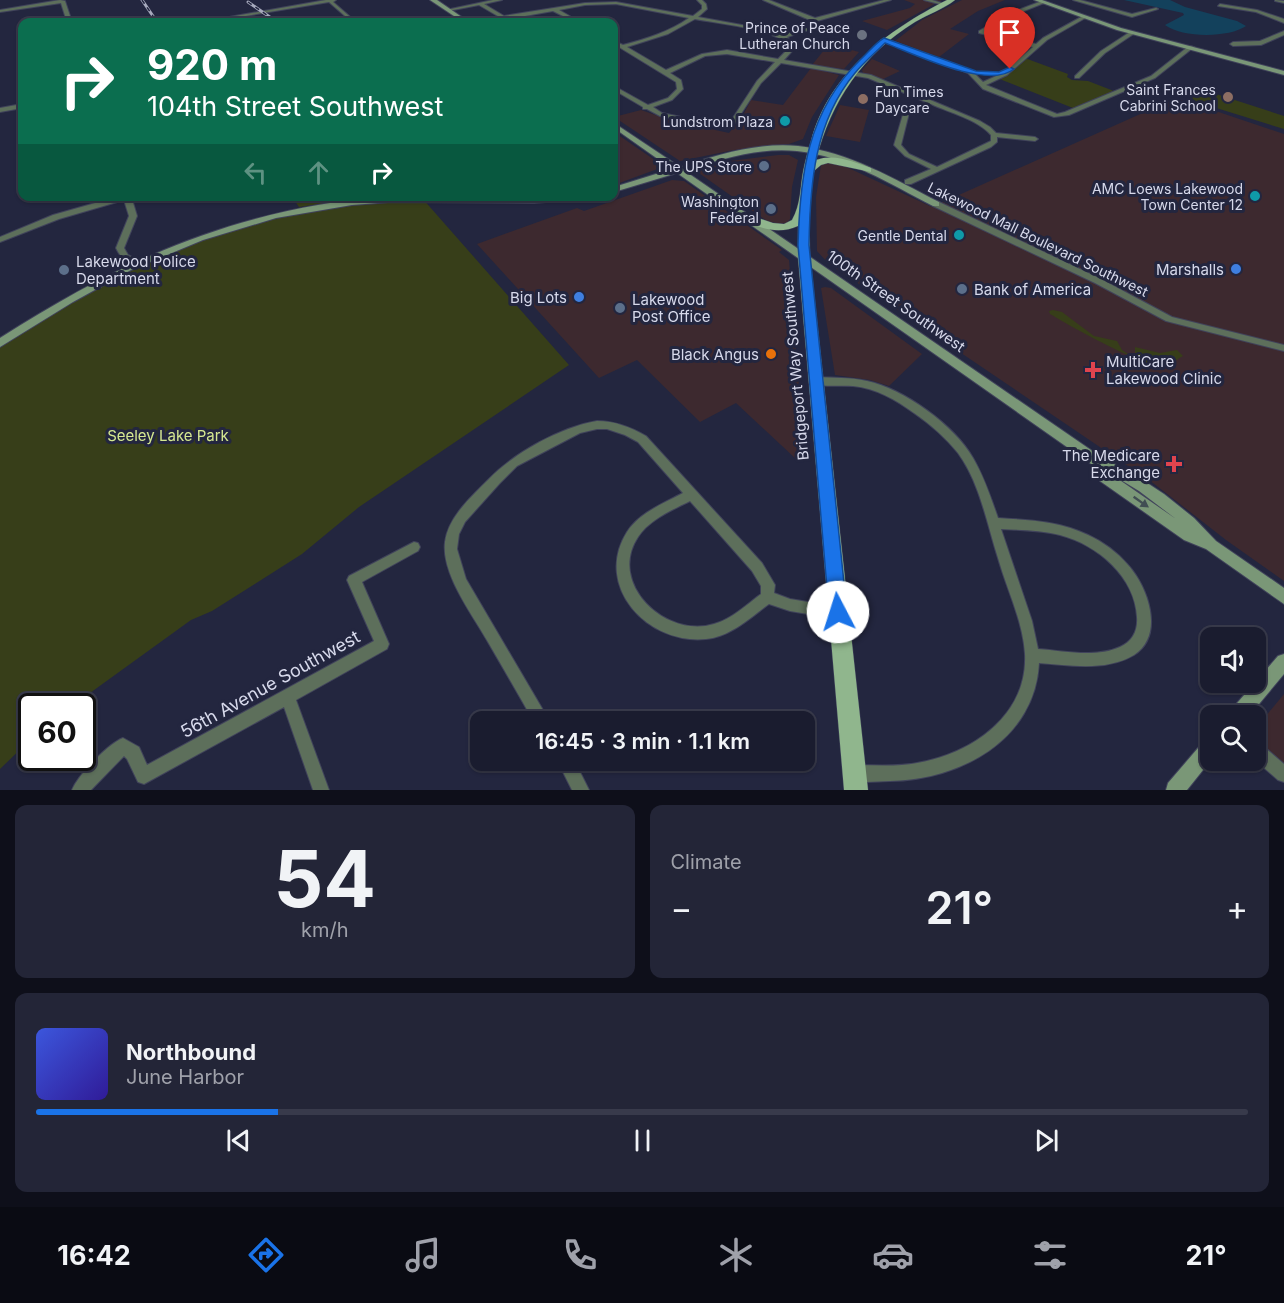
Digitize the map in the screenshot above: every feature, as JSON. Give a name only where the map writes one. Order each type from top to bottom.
[{"type":"main road","points":[[433,0],[459,18]]},
{"type":"main road","name":"Bridgeport Way Southwest","points":[[855,782],[804,256],[807,175],[811,151],[827,110],[851,73],[884,40],[904,25],[952,0]]},
{"type":"main road","points":[[1040,1],[1132,33],[1282,72]]},
{"type":"main road","name":"100th Street Southwest","points":[[618,128],[1099,463],[1105,477],[1189,536],[1211,545],[1284,597]]},
{"type":"main road","name":"Lakewood Mall Boulevard Southwest","points":[[618,189],[678,169],[749,152],[784,149],[830,155],[867,170],[936,204]]},
{"type":"main road","points":[[807,175],[817,163],[824,161],[839,162],[867,170]]},
{"type":"main road","points":[[0,343],[73,297],[138,264],[233,228],[333,205],[371,201]]},
{"type":"main road","points":[[749,219],[784,228],[797,222],[804,209]]},
{"type":"main road","points":[[1247,705],[1284,662]]},
{"type":"main road","points":[[1175,790],[1200,759]]},
{"type":"street","points":[[225,18],[310,2],[334,0]]},
{"type":"street","points":[[448,10],[500,0]]},
{"type":"street","points":[[622,47],[660,37],[693,17],[705,9],[699,0]]},
{"type":"street","points":[[765,0],[815,20],[889,0]]},
{"type":"street","points":[[926,0],[943,4]]},
{"type":"street","points":[[1076,0],[1131,16],[1156,9]]},
{"type":"street","points":[[1232,0],[1242,3],[1242,8]]},
{"type":"street","points":[[1277,0],[1284,2]]},
{"type":"street","points":[[0,11],[62,1],[68,18]]},
{"type":"street","points":[[330,1],[349,18]]},
{"type":"street","points":[[1036,46],[981,32],[1040,1]]},
{"type":"street","points":[[480,4],[503,18],[605,2],[634,6],[783,37],[789,42],[791,48],[759,82],[731,125],[725,128],[668,117],[645,108],[618,91]]},
{"type":"street","points":[[775,4],[783,2]]},
{"type":"street","points":[[1220,5],[1242,8],[1284,21]]},
{"type":"street","points":[[555,10],[570,18]]},
{"type":"street","points":[[981,85],[1008,71],[1053,34],[1085,17]]},
{"type":"street","points":[[783,37],[810,27],[815,20]]},
{"type":"street","points":[[1077,77],[1103,52],[1132,33]]},
{"type":"street","points":[[1233,44],[1261,43],[1284,33]]},
{"type":"street","points":[[884,40],[969,72],[991,75],[1008,71]]},
{"type":"street","points":[[618,44],[679,81],[679,92],[670,99],[645,108]]},
{"type":"street","points":[[969,72],[981,85],[1056,116],[1067,114],[1145,81],[1191,47]]},
{"type":"street","points":[[667,72],[704,55],[732,52],[851,73],[875,78],[932,102],[982,124],[994,135],[1035,139]]},
{"type":"street","points":[[932,102],[906,112],[897,145],[907,155],[936,170]]},
{"type":"street","points":[[0,110],[18,107]]},
{"type":"street","points":[[908,182],[989,146],[995,140],[994,135]]},
{"type":"street","points":[[0,240],[56,217],[113,201]]},
{"type":"street","points":[[128,201],[133,216],[120,248],[125,257],[138,264]]},
{"type":"street","name":"Lakewood Mall Boulevard Southwest","points":[[936,204],[1089,277],[1169,319],[1284,348]]},
{"type":"street","points":[[816,381],[864,384],[890,392],[930,419],[952,439],[970,462],[993,523],[1024,615],[1032,656],[1028,685],[1019,708],[1003,730],[992,739],[966,756],[917,771],[855,782]]},
{"type":"street","points":[[537,711],[460,581],[451,557],[454,527],[509,467],[533,452],[581,427],[589,425],[620,427],[642,439],[692,494],[757,567],[768,585],[767,597],[736,619],[705,633],[662,625],[639,608],[625,585],[622,575],[622,562],[632,536],[642,524],[692,494]]},
{"type":"street","points":[[993,523],[1058,528],[1082,538],[1114,560],[1134,582],[1144,605],[1144,630],[1140,639],[1124,652],[1098,658],[1032,656]]},
{"type":"street","name":"56th Avenue Southwest","points":[[80,790],[123,746],[133,753],[144,777],[382,644],[354,580],[414,547]]},
{"type":"street","points":[[767,597],[790,605],[838,612]]},
{"type":"street","points":[[288,697],[321,790]]},
{"type":"street","points":[[1266,759],[1284,774]]},
{"type":"street","points":[[571,771],[581,790]]},
{"type":"shaded area","points":[[904,0],[942,0],[887,30],[862,21],[910,8],[915,4]]},
{"type":"shaded area","points":[[962,0],[1005,0],[978,11],[950,29],[969,34],[939,57],[895,41],[922,20]]},
{"type":"shaded area","points":[[829,44],[859,52],[844,69],[812,65]]},
{"type":"shaded area","points":[[872,59],[900,71],[881,80],[863,73],[862,70]]},
{"type":"shaded area","points":[[811,68],[839,75],[812,117],[803,139],[789,144],[734,150],[680,161],[618,120],[618,116],[641,110],[670,120],[729,133],[741,119],[751,100],[783,105]]},
{"type":"shaded area","points":[[1174,99],[1284,134],[1284,581],[1226,540],[1153,483],[828,263],[817,251],[816,197],[821,165],[830,162],[840,164],[932,207]]},
{"type":"shaded area","points":[[840,105],[869,110],[860,142],[826,136]]},
{"type":"shaded area","points":[[618,135],[659,163],[660,168],[618,184]]},
{"type":"shaded area","points":[[789,155],[798,160],[792,187],[790,219],[787,223],[767,221],[696,171],[730,161]]},
{"type":"shaded area","points":[[672,180],[684,181],[782,250],[779,252],[789,260],[805,461],[796,459],[736,403],[700,422],[637,360],[599,378],[477,244],[577,208],[584,211],[618,201],[618,199]]},
{"type":"shaded area","points":[[821,288],[831,288],[922,354],[889,386],[870,380],[835,375]]},
{"type":"shaded area","points":[[1284,694],[1284,768],[1266,750],[1266,716]]},
{"type":"green space","points":[[1022,57],[1068,74],[1067,77],[1072,80],[1088,81],[1119,93],[1078,110],[997,78]]},
{"type":"green space","points":[[1197,92],[1213,93],[1284,116],[1284,129],[1197,102],[1189,96]]},
{"type":"green space","points":[[295,201],[340,201],[299,207]]},
{"type":"green space","name":"Seeley Lake Park","points":[[389,201],[425,201],[569,365],[359,507],[302,554],[212,611],[191,620],[90,693],[18,693],[18,752],[0,769],[0,343],[138,264],[233,228],[324,207]]},
{"type":"green space","points":[[1049,311],[1062,312],[1094,336],[1117,341],[1122,350],[1131,356],[1135,354],[1135,347],[1160,353],[1177,350],[1183,356],[1166,366],[1154,365],[1140,360],[1106,345],[1050,314]]},
{"type":"water","points":[[1124,0],[1170,0],[1185,7],[1237,21],[1246,26],[1229,33],[1206,35],[1182,32],[1165,25],[1184,15],[1183,13]]},
{"type":"railway","points":[[142,0],[154,18]]},
{"type":"railway","points":[[248,2],[271,18]]},
{"type":"place","name":"Prince of Peace Lutheran Church","points":[[862,35]]},
{"type":"place","name":"Saint Frances Cabrini School","points":[[1228,97]]},
{"type":"place","name":"Fun Times Daycare","points":[[863,99]]},
{"type":"place","name":"Lundstrom Plaza","points":[[785,121]]},
{"type":"place","name":"The UPS Store","points":[[764,166]]},
{"type":"place","name":"AMC Loews Lakewood Town Center 12","points":[[1255,196]]},
{"type":"place","name":"Washington Federal","points":[[771,209]]},
{"type":"place","name":"Gentle Dental","points":[[959,235]]},
{"type":"place","name":"Marshalls","points":[[1236,269]]},
{"type":"place","name":"Lakewood Police Department","points":[[64,270]]},
{"type":"place","name":"Bank of America","points":[[962,289]]},
{"type":"place","name":"Big Lots","points":[[579,297]]},
{"type":"place","name":"Lakewood Post Office","points":[[620,308]]},
{"type":"place","name":"Black Angus","points":[[771,354]]},
{"type":"place","name":"MultiCare Lakewood Clinic","points":[[1093,370]]},
{"type":"place","name":"The Medicare Exchange","points":[[1174,464]]},
{"type":"route","points":[[838,612],[803,245],[805,192],[813,144],[827,110],[851,73],[884,40],[969,72],[987,75],[1004,73],[1010,69]]}]
